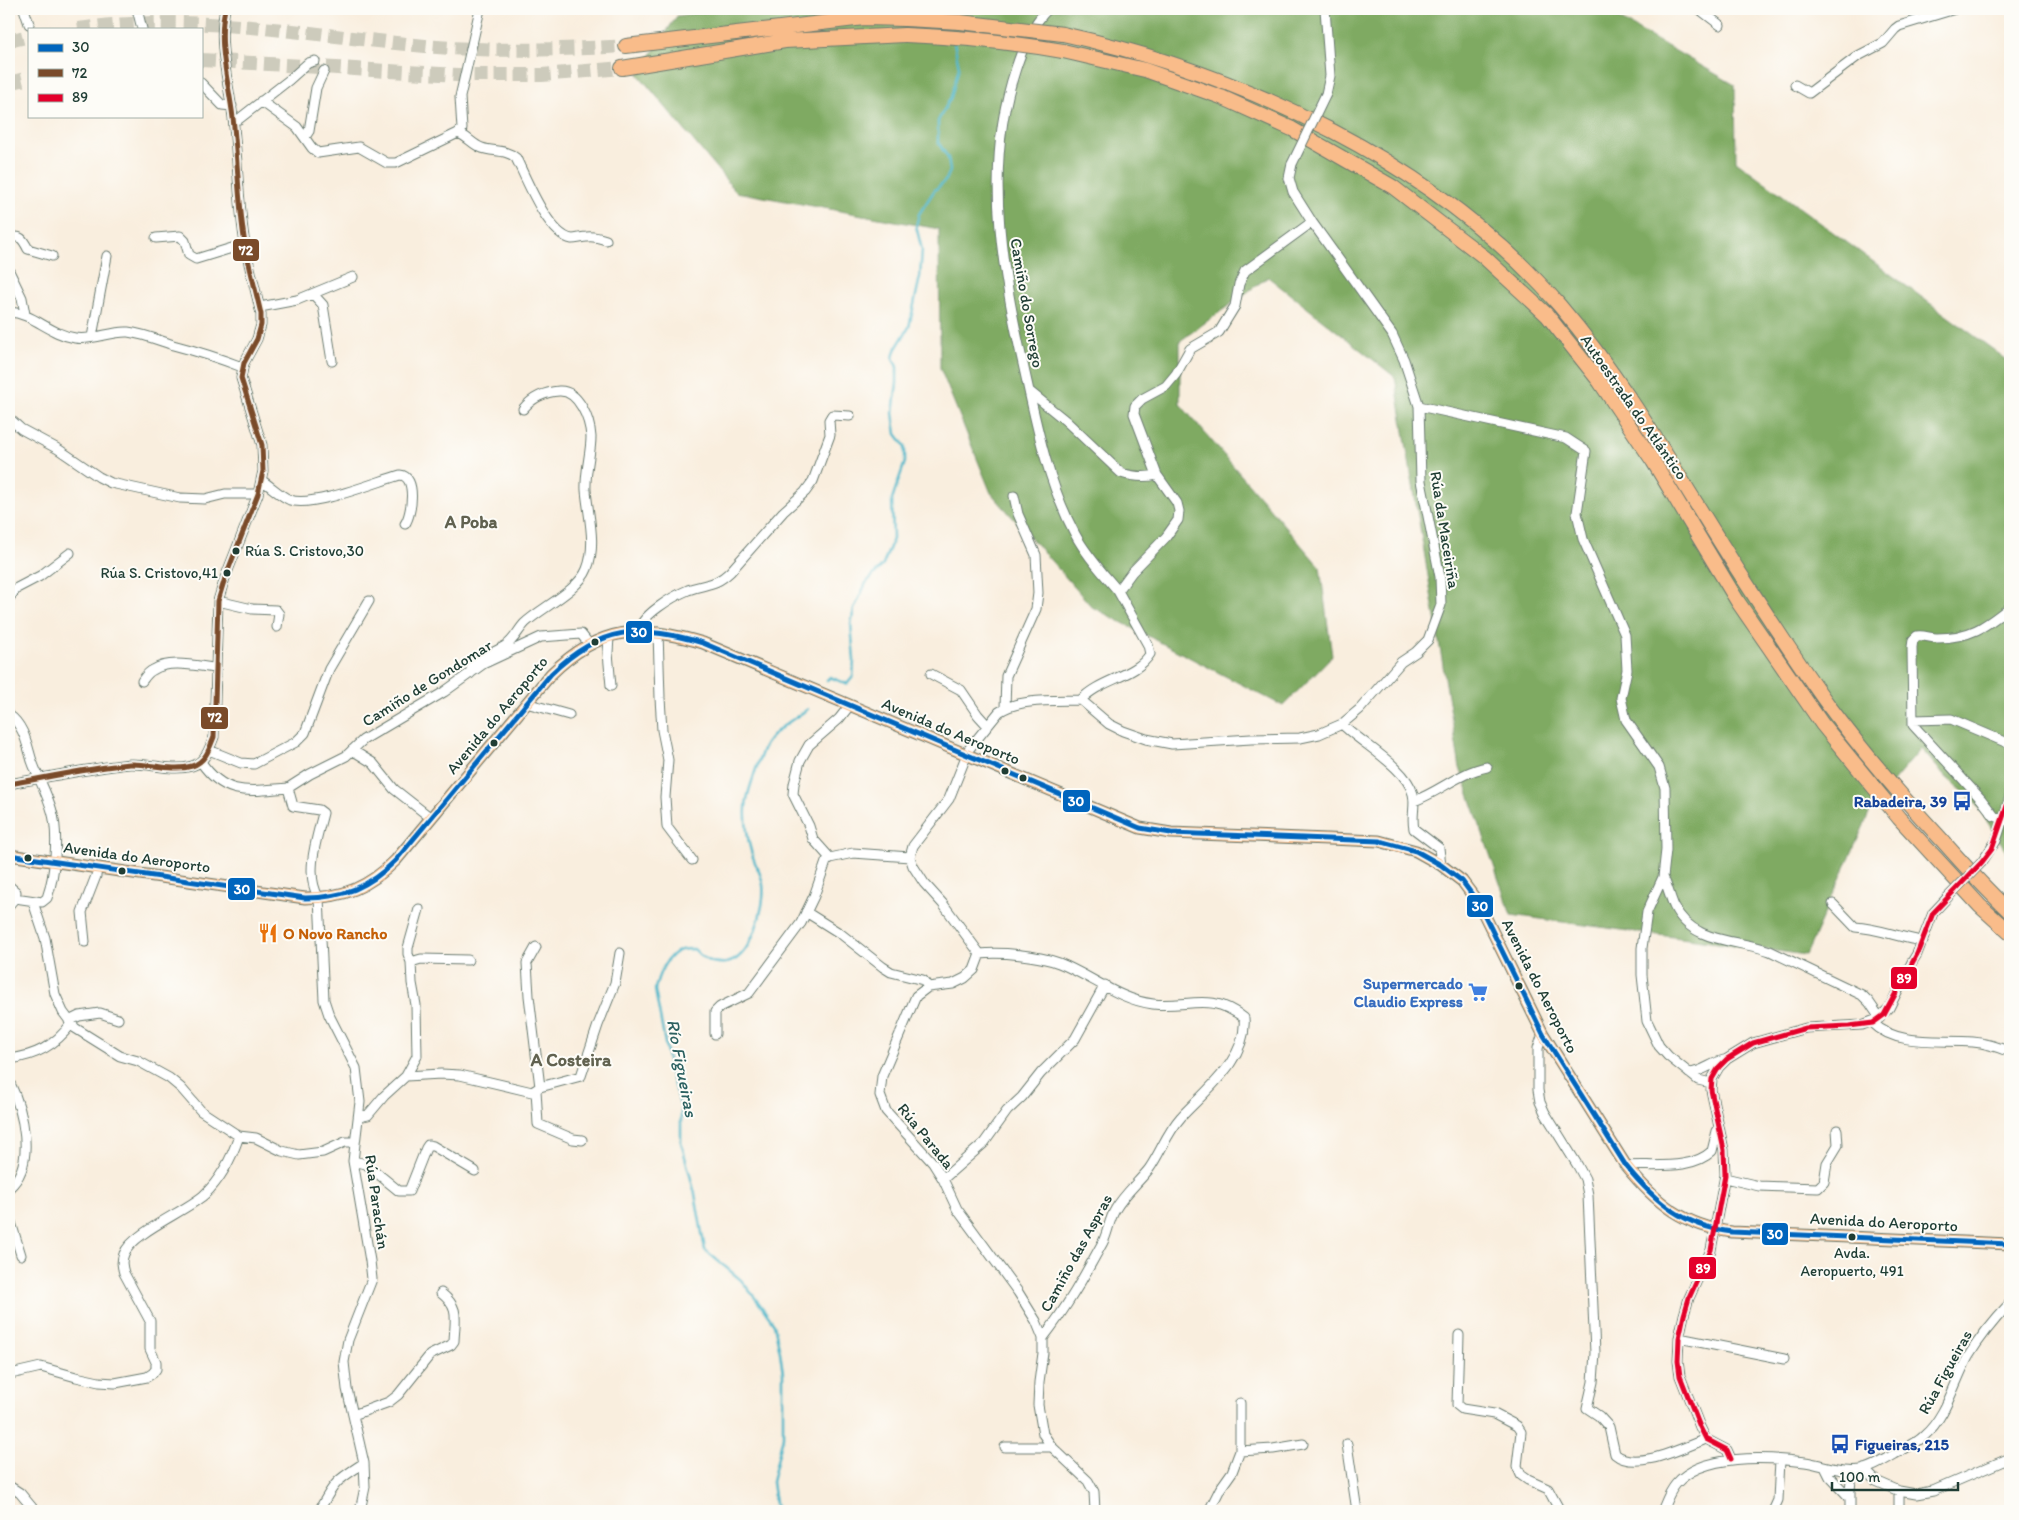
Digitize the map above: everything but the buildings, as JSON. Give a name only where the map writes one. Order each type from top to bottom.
[{"type":"highway","name":"Autoestrada do Atlántico","points":[[626,46],[864,18],[960,22],[1063,34],[1149,56],[1217,79],[1299,114],[1404,171],[1498,242],[1559,306],[1613,374],[1668,456],[1752,593],[1830,707],[1911,806],[1988,891],[2010,912]]},
{"type":"highway","name":"Autoestrada do Atlántico","points":[[622,68],[784,41],[905,35],[960,37],[1013,43],[1063,51],[1145,70],[1221,97],[1292,129],[1393,186],[1484,257],[1547,315],[1600,382],[1653,461],[1738,602],[1822,724],[1899,818],[1980,906],[2010,933]]},
{"type":"main road","name":"Avenida do Aeroporto","points":[[9,855],[289,896],[319,898],[354,890],[377,878],[396,860],[526,703],[555,669],[570,656],[589,644],[609,636],[639,632],[673,634],[703,643],[1132,825],[1171,833],[1379,841],[1416,851],[1441,865],[1462,881],[1480,904],[1543,1034],[1626,1166],[1640,1184],[1662,1204],[1698,1225],[1716,1230],[2010,1244]]},
{"type":"street","points":[[24,9],[30,24]]},
{"type":"street","points":[[137,9],[142,28]]},
{"type":"street","points":[[9,784],[131,764],[182,768],[202,762],[214,737],[218,601],[223,582],[258,494],[263,463],[262,445],[241,378],[242,367],[258,339],[261,325],[260,308],[245,244],[234,120],[222,42],[222,22],[225,9]]},
{"type":"street","points":[[261,101],[297,127],[312,148],[318,153],[359,147],[391,164],[458,133],[462,129],[460,98],[480,9]]},
{"type":"street","name":"Camiño do Sorrego","points":[[1048,9],[1035,24],[1020,58],[1007,96],[998,181],[998,225],[1007,288],[1017,343],[1040,442],[1058,493],[1074,532],[1084,550],[1118,591],[1148,645],[1150,654],[1136,668],[1101,684],[1081,700]]},
{"type":"street","name":"Rúa da Maceiriña","points":[[1081,700],[1109,724],[1123,731],[1146,739],[1172,744],[1300,738],[1320,734],[1342,724],[1360,708],[1401,662],[1416,652],[1428,640],[1441,605],[1440,578],[1421,481],[1419,406],[1404,360],[1392,334],[1312,222],[1293,192],[1289,178],[1292,164],[1326,94],[1330,76],[1325,9]]},
{"type":"street","points":[[1699,9],[1720,25]]},
{"type":"street","points":[[1795,85],[1809,93],[1858,56],[1883,43],[1900,26],[1955,9]]},
{"type":"street","points":[[234,120],[239,119],[308,63],[314,61]]},
{"type":"street","points":[[304,137],[309,131],[316,88],[324,71]]},
{"type":"street","points":[[202,84],[222,105],[232,106]]},
{"type":"street","points":[[458,133],[464,135],[479,147],[512,155],[516,158],[547,218],[564,235],[571,238],[592,237],[606,240]]},
{"type":"street","points":[[1118,591],[1132,572],[1166,537],[1178,520],[1179,511],[1177,503],[1158,474],[1134,414],[1135,406],[1142,399],[1166,386],[1176,374],[1190,350],[1219,332],[1235,306],[1239,284],[1245,272],[1312,222]]},
{"type":"street","points":[[9,239],[18,236],[22,238],[28,249],[52,256]]},
{"type":"street","points":[[156,238],[180,236],[185,241],[190,255],[196,258],[245,244]]},
{"type":"street","points":[[92,337],[107,256]]},
{"type":"street","points":[[9,271],[22,298],[25,314]]},
{"type":"street","points":[[260,308],[297,300],[353,277]]},
{"type":"street","points":[[313,294],[323,305],[332,361]]},
{"type":"street","points":[[9,312],[25,314],[55,332],[78,338],[115,332],[145,335],[242,367]]},
{"type":"street","points":[[1029,390],[1066,421],[1121,473],[1132,477],[1147,477],[1158,474]]},
{"type":"street","points":[[470,674],[472,664],[482,657],[507,646],[523,625],[553,604],[580,579],[587,570],[591,555],[586,490],[586,468],[591,436],[581,405],[573,395],[562,391],[548,392],[529,401],[523,408]]},
{"type":"street","points":[[1419,406],[1566,438],[1586,451],[1577,514],[1583,539],[1625,635],[1627,670],[1622,698],[1626,720],[1659,767],[1665,788],[1666,850],[1663,877],[1647,912],[1642,948],[1644,1006],[1647,1021],[1659,1046],[1698,1080],[1711,1083]]},
{"type":"street","points":[[639,632],[639,626],[645,618],[658,608],[688,590],[710,586],[730,572],[783,512],[805,492],[813,481],[830,435],[829,420],[832,415],[850,416]]},
{"type":"street","points":[[9,418],[21,429],[58,449],[98,477],[112,483],[180,498],[206,499],[225,494],[258,494]]},
{"type":"street","points":[[261,480],[288,498],[302,501],[317,500],[400,475],[406,476],[411,490],[410,512],[405,524]]},
{"type":"street","points":[[1005,708],[1006,676],[1036,609],[1038,593],[1036,555],[1018,514],[1014,496]]},
{"type":"street","points":[[9,598],[17,588],[40,576],[70,553]]},
{"type":"street","points":[[209,750],[247,765],[254,764],[301,738],[308,727],[329,669],[369,600]]},
{"type":"street","points":[[218,601],[252,609],[276,610],[279,614],[277,627]]},
{"type":"street","points":[[2007,817],[1994,816],[1981,799],[1913,725],[1914,640],[1917,636],[1952,638],[1971,634],[1984,628],[2010,607]]},
{"type":"street","points":[[658,632],[662,730],[668,760],[665,796],[666,827],[692,860]]},
{"type":"street","name":"Camiño de Gondomar","points":[[202,762],[209,772],[230,788],[259,792],[288,788],[310,774],[346,756],[364,740],[444,692],[483,664],[541,637],[581,634],[589,644]]},
{"type":"street","points":[[609,636],[608,653],[612,686]]},
{"type":"street","points":[[142,681],[151,670],[161,666],[215,668]]},
{"type":"street","points":[[931,674],[961,690],[988,726]]},
{"type":"street","points":[[806,912],[841,934],[891,972],[923,980],[928,987],[953,984],[965,978],[974,970],[980,954],[943,904],[924,884],[912,866],[910,857],[913,846],[949,799],[974,742],[1005,708],[1018,704],[1081,700]]},
{"type":"street","points":[[526,703],[569,715]]},
{"type":"street","points":[[830,858],[813,839],[809,826],[793,794],[794,784],[800,761],[809,745],[840,719],[850,705]]},
{"type":"street","points":[[9,715],[16,720],[21,729],[53,813],[55,830],[54,861],[47,898],[42,902],[33,902],[24,898],[12,902]]},
{"type":"street","points":[[1913,720],[1951,719],[2010,744]]},
{"type":"street","points":[[1342,724],[1392,765],[1410,786],[1414,801],[1411,818],[1414,829],[1439,848],[1441,865]]},
{"type":"street","points":[[352,750],[373,763],[394,789],[432,818]]},
{"type":"street","points":[[1414,801],[1480,768],[1487,767]]},
{"type":"street","points":[[288,788],[293,806],[320,810],[323,813],[316,840],[313,870],[314,890],[319,898]]},
{"type":"street","points":[[1731,1459],[1727,1450],[1706,1438],[1680,1376],[1678,1362],[1679,1338],[1689,1298],[1711,1250],[1716,1230],[1724,1178],[1724,1156],[1712,1102],[1711,1083],[1715,1072],[1727,1059],[1753,1043],[1794,1030],[1856,1025],[1876,1020],[1889,1008],[1923,941],[1933,913],[1992,849],[2007,817],[2010,798]]},
{"type":"street","points":[[715,1034],[715,1012],[720,1007],[749,994],[801,923],[826,862],[830,858],[860,853],[910,857]]},
{"type":"street","points":[[84,942],[82,912],[97,868]]},
{"type":"street","points":[[1663,877],[1674,906],[1684,922],[1695,930],[1733,943],[1756,946],[1770,951],[1862,995],[1870,1002],[1876,1020],[1883,1032],[1928,1041],[1974,1042],[1993,1045],[2010,1052]]},
{"type":"street","points":[[9,886],[16,892],[12,902]]},
{"type":"street","name":"Rúa Parachán","points":[[319,898],[324,1000],[329,1015],[356,1068],[360,1102],[353,1160],[372,1279],[348,1340],[344,1362],[347,1389],[364,1463],[365,1488],[360,1511]]},
{"type":"street","points":[[33,902],[45,938],[56,994],[63,1012],[70,1023],[120,1056],[138,1061],[169,1078],[181,1088],[200,1111],[239,1136],[256,1138],[282,1151],[299,1155],[323,1152],[345,1142],[354,1142]]},
{"type":"street","points":[[1833,904],[1854,927],[1874,929],[1904,938],[1923,941]]},
{"type":"street","points":[[359,1117],[368,1115],[384,1096],[406,1076],[418,1056],[416,1005],[408,948],[419,909]]},
{"type":"street","points":[[536,947],[527,963],[538,1089],[536,1120],[538,1124],[573,1139],[582,1140]]},
{"type":"street","name":"Camiño das Aspras","points":[[980,954],[991,952],[1040,958],[1058,963],[1135,1000],[1152,1004],[1214,1002],[1244,1018],[1243,1033],[1233,1060],[1220,1077],[1179,1119],[1165,1138],[1149,1169],[1127,1192],[1114,1210],[1108,1222],[1104,1239],[1056,1322],[1043,1338]]},
{"type":"street","points":[[406,1076],[451,1074],[532,1092],[581,1076],[598,1025],[615,983],[620,954]]},
{"type":"street","points":[[411,962],[420,958],[468,960]]},
{"type":"street","points":[[944,1180],[984,1143],[1007,1111],[1022,1097],[1041,1073],[1076,1039],[1105,985]]},
{"type":"street","name":"Rúa Parada","points":[[928,987],[916,996],[882,1076],[880,1094],[886,1111],[933,1163],[944,1180],[957,1209],[1018,1292],[1036,1321],[1043,1338],[1044,1353],[1038,1382],[1038,1405],[1042,1434],[1052,1447],[1088,1481],[1094,1492],[1095,1511]]},
{"type":"street","points":[[9,1059],[47,1049],[64,1034],[70,1023],[79,1016],[100,1013],[118,1020]]},
{"type":"street","points":[[1543,1034],[1538,1048],[1538,1090],[1540,1102],[1585,1179],[1589,1201],[1595,1354],[1593,1382],[1587,1408],[1599,1416],[1609,1427],[1615,1454],[1621,1458],[1648,1461],[1706,1438]]},
{"type":"street","points":[[1689,1073],[1702,1071],[1716,1062],[1727,1059]]},
{"type":"street","points":[[9,1081],[22,1121],[26,1142],[24,1160],[17,1181],[9,1188]]},
{"type":"street","points":[[1626,1166],[1678,1164],[1699,1159],[1712,1151],[1718,1126]]},
{"type":"street","points":[[1724,1178],[1759,1186],[1818,1188],[1824,1182],[1827,1163],[1838,1145],[1837,1130]]},
{"type":"street","points":[[15,1373],[41,1367],[76,1378],[114,1383],[147,1377],[153,1373],[156,1369],[156,1362],[150,1348],[150,1321],[124,1273],[122,1265],[124,1254],[129,1246],[203,1195],[223,1172],[239,1136]]},
{"type":"street","points":[[353,1160],[366,1164],[399,1192],[405,1193],[409,1191],[414,1181],[428,1145],[433,1146],[474,1171]]},
{"type":"street","points":[[9,1216],[21,1255]]},
{"type":"street","points":[[353,1415],[389,1402],[404,1388],[430,1355],[451,1345],[454,1341],[456,1310],[451,1300],[441,1293]]},
{"type":"street","name":"Rúa Figueiras","points":[[1662,1511],[1676,1484],[1685,1476],[1731,1459],[1744,1458],[1806,1462],[1852,1471],[1864,1469],[1916,1443],[1926,1435],[1939,1417],[1976,1344],[1989,1326],[2006,1315],[2010,1304]]},
{"type":"street","points":[[1459,1335],[1457,1405],[1462,1409],[1494,1414],[1517,1426],[1521,1432],[1517,1466],[1521,1474],[1528,1480],[1548,1489],[1560,1511]]},
{"type":"street","points":[[1679,1338],[1784,1359]]},
{"type":"street","points":[[1208,1511],[1232,1472],[1240,1451],[1240,1403]]},
{"type":"street","points":[[1240,1451],[1272,1450],[1303,1444]]},
{"type":"street","points":[[1347,1444],[1357,1511]]},
{"type":"street","points":[[1005,1447],[1052,1447]]},
{"type":"street","points":[[1864,1469],[1876,1481],[1916,1494],[1933,1491],[2010,1458]]},
{"type":"street","points":[[1773,1511],[1778,1500],[1780,1460]]},
{"type":"street","points":[[319,1511],[331,1487],[340,1478],[364,1463]]},
{"type":"street","points":[[1825,1467],[1830,1478],[1850,1498]]},
{"type":"street","points":[[1850,1511],[1852,1471]]},
{"type":"street","points":[[10,1489],[20,1493],[35,1511]]},
{"type":"street","points":[[1899,1490],[1899,1511]]},
{"type":"green space","points":[[726,9],[1602,9],[1735,85],[1736,161],[2010,362],[2010,857],[1974,801],[1946,777],[1921,749],[1873,805],[1806,955],[1511,915],[1460,768],[1395,377],[1268,277],[1180,341],[1180,404],[1320,567],[1332,656],[1283,706],[1092,607],[991,493],[940,368],[939,229],[736,192],[638,74],[677,16]]},
{"type":"waterway","name":"Río Figueiras","points":[[951,17],[952,9]]},
{"type":"waterway","name":"Río Figueiras","points":[[827,680],[830,677],[847,684],[853,677],[854,660],[851,624],[854,609],[866,583],[883,565],[893,539],[892,499],[905,462],[905,446],[896,434],[893,413],[897,383],[897,367],[893,358],[895,350],[909,327],[920,277],[922,250],[916,226],[919,214],[934,191],[946,180],[950,171],[948,158],[938,142],[938,121],[951,97],[959,67],[954,42]]},
{"type":"waterway","name":"Río Figueiras","points":[[776,1511],[772,1482],[783,1436],[783,1373],[774,1324],[741,1280],[705,1250],[695,1194],[681,1142],[681,1108],[671,1075],[655,990],[664,966],[676,952],[694,949],[708,960],[716,963],[726,963],[735,960],[749,943],[759,918],[763,894],[762,881],[751,852],[747,833],[746,804],[748,795],[763,749],[767,743],[783,726],[808,709]]},
{"type":"tunnel","points":[[87,28],[121,24],[208,24],[295,31],[450,48],[526,50],[626,46]]},
{"type":"tunnel","points":[[9,41],[28,36]]},
{"type":"tunnel","points":[[202,60],[457,75],[542,75],[622,68]]},
{"type":"tunnel","points":[[9,83],[28,78]]},
{"type":"transit line","name":"72","points":[[9,784],[130,764],[184,768],[200,762],[208,751],[214,737],[218,601],[258,494],[263,471],[262,445],[241,378],[244,363],[257,339],[261,325],[261,314],[248,261],[239,197],[233,118],[224,64],[222,36],[225,9]]},
{"type":"transit line","name":"30","points":[[9,855],[305,898],[344,893],[366,884],[396,860],[551,674],[569,658],[587,646],[604,638],[622,633],[660,633],[703,643],[1140,828],[1171,833],[1379,841],[1416,851],[1441,865],[1462,881],[1479,904],[1543,1034],[1626,1166],[1648,1191],[1672,1211],[1699,1224],[1732,1232],[2010,1244]]},
{"type":"transit line","name":"89","points":[[1731,1459],[1727,1450],[1706,1439],[1680,1376],[1678,1361],[1679,1338],[1684,1315],[1689,1298],[1711,1250],[1725,1175],[1724,1150],[1711,1090],[1712,1079],[1719,1067],[1727,1059],[1753,1043],[1806,1028],[1873,1023],[1884,1015],[1917,954],[1933,913],[1992,849],[2010,797]]},
{"type":"place","name":"Rúa S. Cristovo,30","points":[[236,551]]},
{"type":"place","name":"Rúa S. Cristovo,41","points":[[227,573]]},
{"type":"place","name":"Rabadeira, 39","points":[[1962,801]]},
{"type":"place","name":"O Novo Rancho","points":[[268,933]]},
{"type":"place","name":"Supermercado Claudio Express","points":[[1478,992]]},
{"type":"place","name":"Avda. Aeropuerto, 491","points":[[1852,1237]]},
{"type":"place","name":"Figueiras, 215","points":[[1840,1444]]},
{"type":"district","name":"A Poba","points":[[471,522]]},
{"type":"district","name":"A Costeira","points":[[571,1060]]}]
